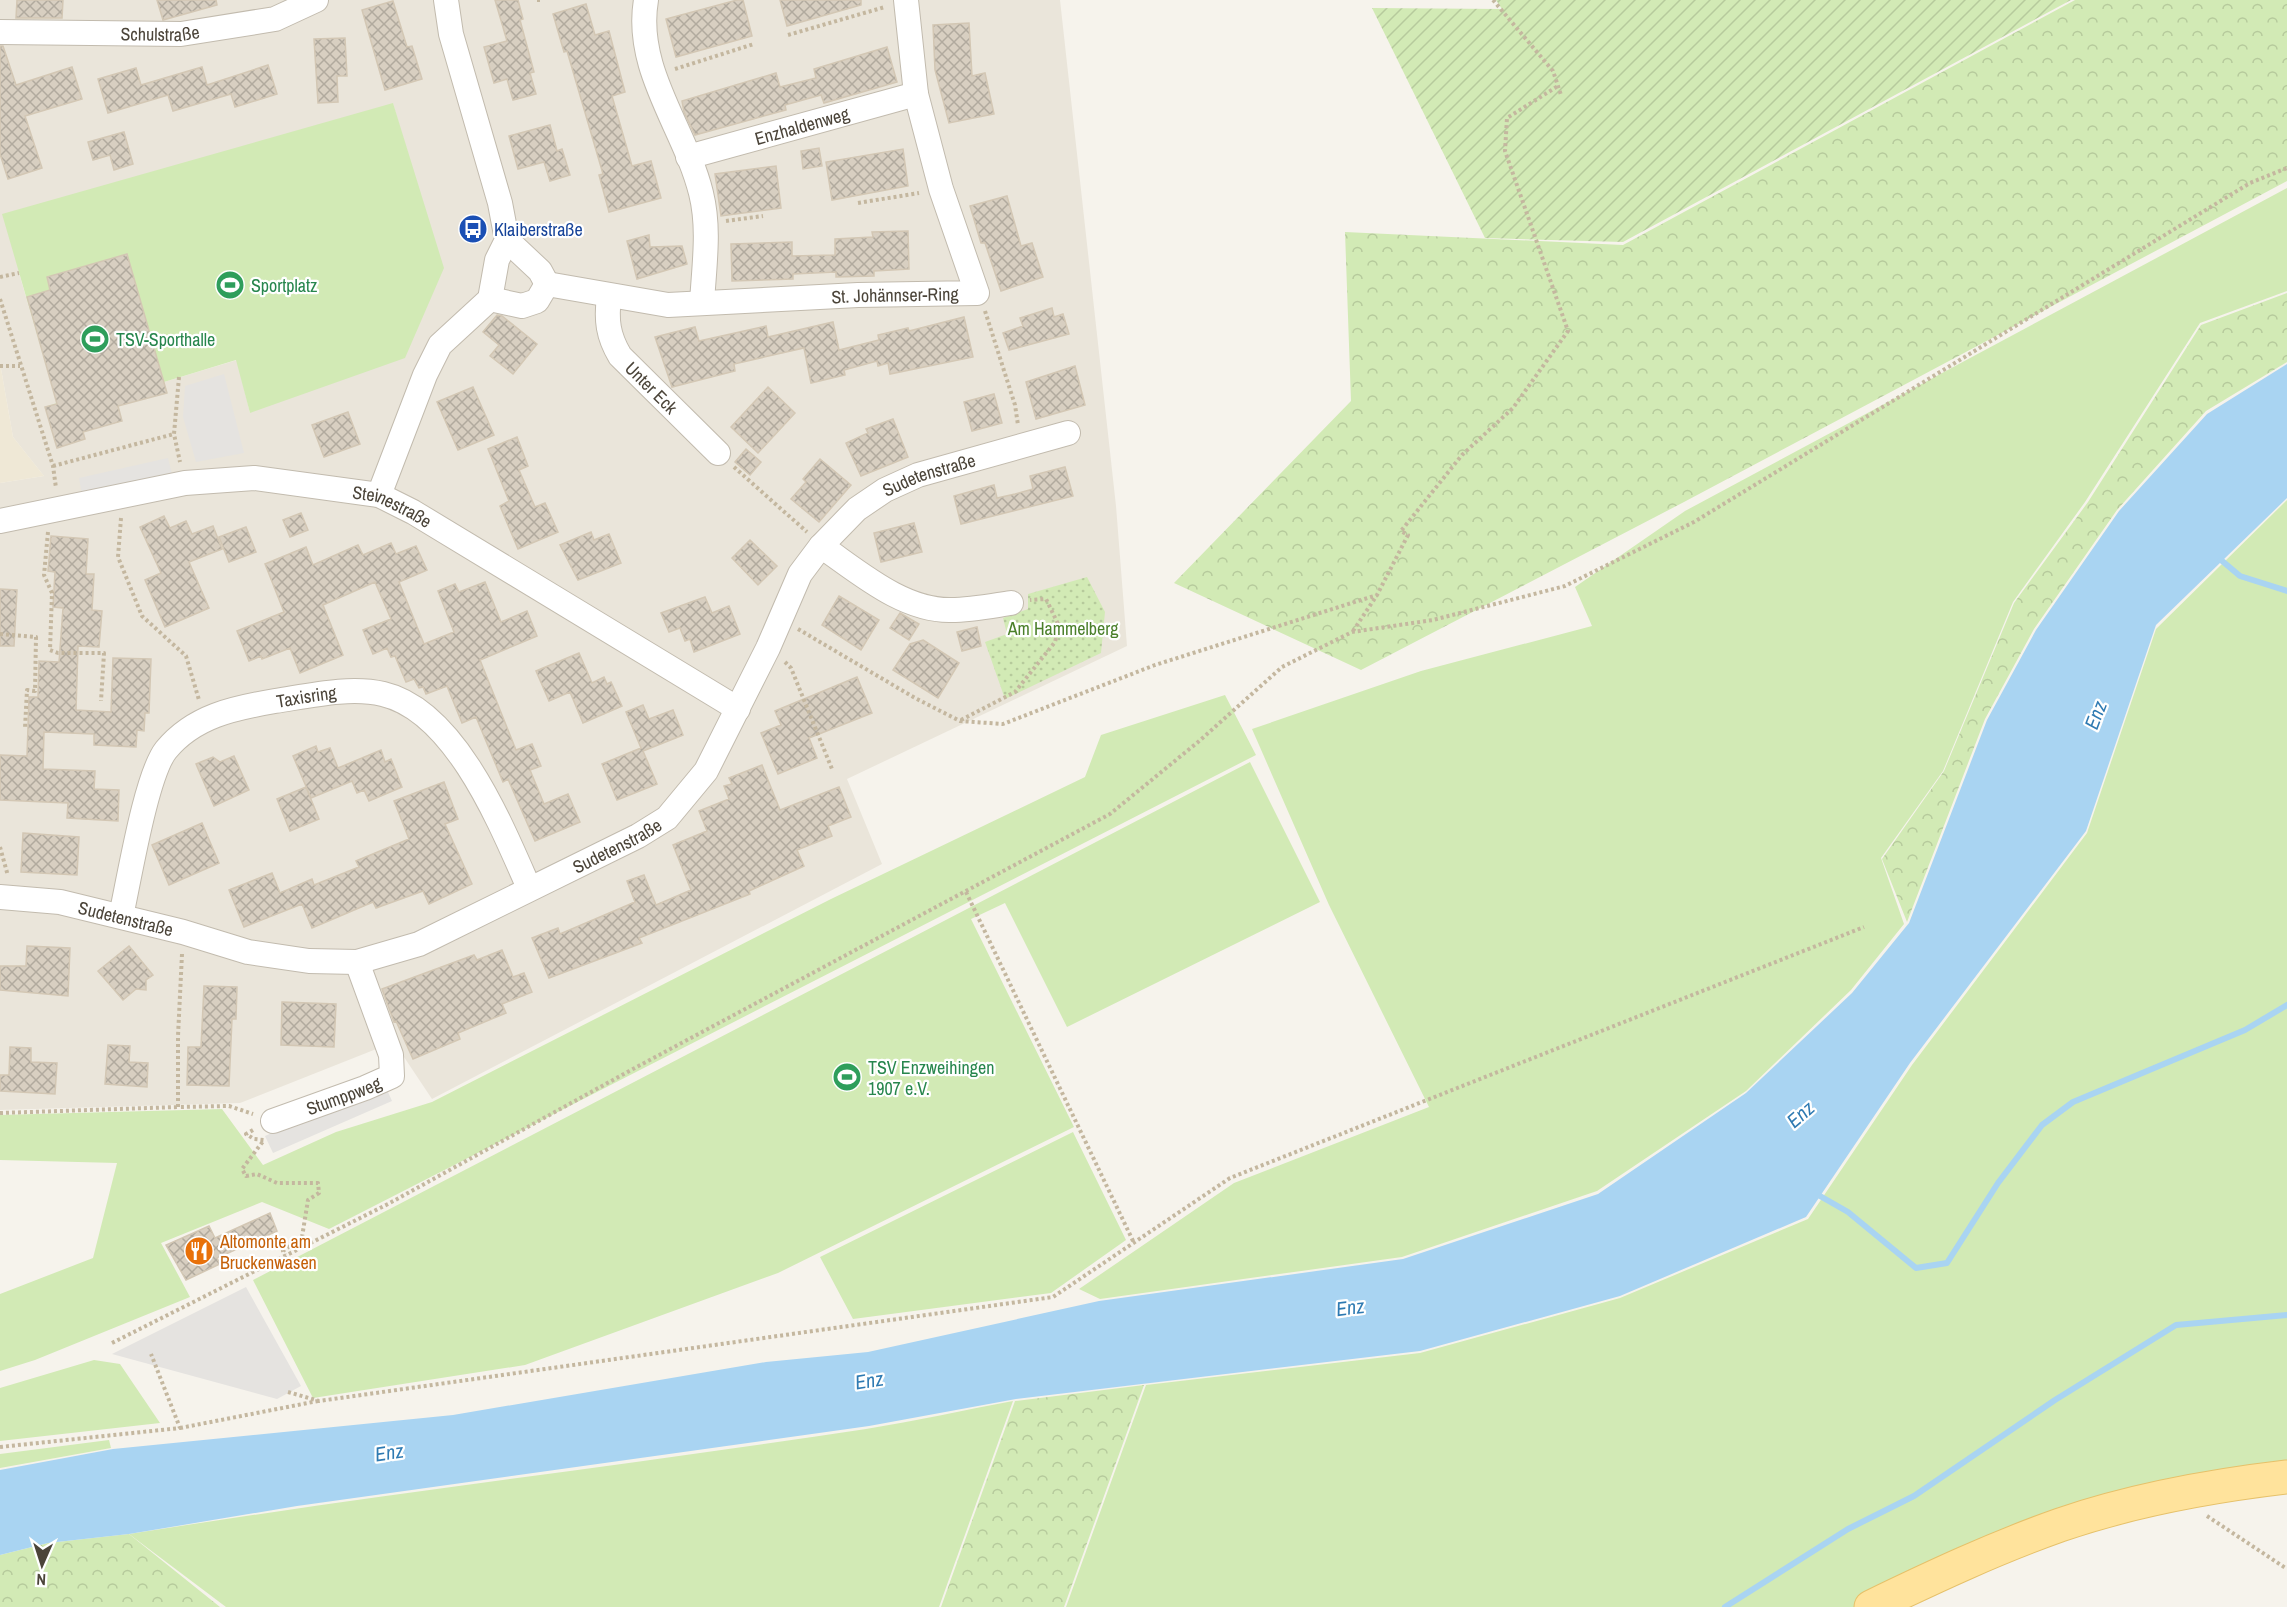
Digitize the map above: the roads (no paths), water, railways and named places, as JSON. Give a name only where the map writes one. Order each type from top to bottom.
[{"type":"main road","points":[[1871,1607],[1950,1568],[2051,1528],[2128,1506],[2191,1492],[2287,1477]]},
{"type":"street","name":"Schulstraße","points":[[0,32],[181,34],[275,19],[316,0]]},
{"type":"street","points":[[446,0],[451,34],[500,203],[507,240],[540,271],[548,284],[609,297]]},
{"type":"street","points":[[646,0],[643,18],[645,36],[655,75],[701,191],[707,223],[702,303]]},
{"type":"street","name":"St. Johännser-Ring","points":[[609,297],[668,305],[858,295],[977,293],[941,189],[916,94],[906,0]]},
{"type":"street","name":"Enzhaldenweg","points":[[688,157],[916,94]]},
{"type":"street","points":[[379,495],[425,375],[440,345],[490,299],[497,260],[507,240]]},
{"type":"street","points":[[490,299],[522,306],[537,301],[548,284]]},
{"type":"street","name":"Unter Eck","points":[[609,297],[607,318],[610,340],[620,356],[718,453]]},
{"type":"street","name":"Sudetenstraße","points":[[7,897],[60,902],[183,932],[248,952],[309,961],[357,962],[420,944],[638,836],[667,818],[706,771],[768,648],[800,574],[821,546],[857,509],[885,490],[918,476],[1068,433]]},
{"type":"street","name":"Steinestraße","points":[[0,521],[184,483],[254,478],[379,495],[413,512],[738,709]]},
{"type":"street","points":[[821,546],[886,590],[922,605],[950,610],[1011,603]]},
{"type":"street","name":"Taxisring","points":[[122,916],[149,791],[165,751],[204,718],[242,707],[358,692],[384,694],[413,708],[440,731],[466,763],[492,803],[529,888]]},
{"type":"street","name":"Stumppweg","points":[[273,1121],[392,1076],[391,1055],[357,962]]},
{"type":"water","name":"Enz","points":[[2287,364],[2287,498],[2156,625],[2086,831],[1910,1063],[1806,1217],[1620,1296],[1420,1351],[1016,1399],[869,1426],[297,1506],[129,1534],[48,1543],[0,1555],[0,1470],[113,1449],[453,1415],[766,1362],[868,1352],[1099,1301],[1403,1259],[1598,1194],[1746,1093],[1852,993],[1909,923],[1987,720],[2036,630],[2119,511],[2207,414]]},
{"type":"waterway","points":[[2221,560],[2240,576],[2287,591]]},
{"type":"waterway","points":[[1820,1196],[1848,1212],[1916,1268],[1947,1263],[1998,1183],[2042,1125],[2073,1102],[2245,1030],[2287,1005]]},
{"type":"waterway","points":[[1725,1607],[1848,1529],[1914,1496],[2055,1400],[2176,1325],[2287,1315]]},
{"type":"place","name":"Klaiberstraße","points":[[473,229]]},
{"type":"place","name":"Sportplatz","points":[[230,285]]},
{"type":"place","name":"TSV-Sporthalle","points":[[95,339]]},
{"type":"place","name":"TSV Enzweihingen 1907 e.V.","points":[[847,1077]]},
{"type":"place","name":"Altomonte am Bruckenwasen","points":[[199,1251]]},
{"type":"park label","name":"Am Hammelberg","points":[[1063,628]]}]
